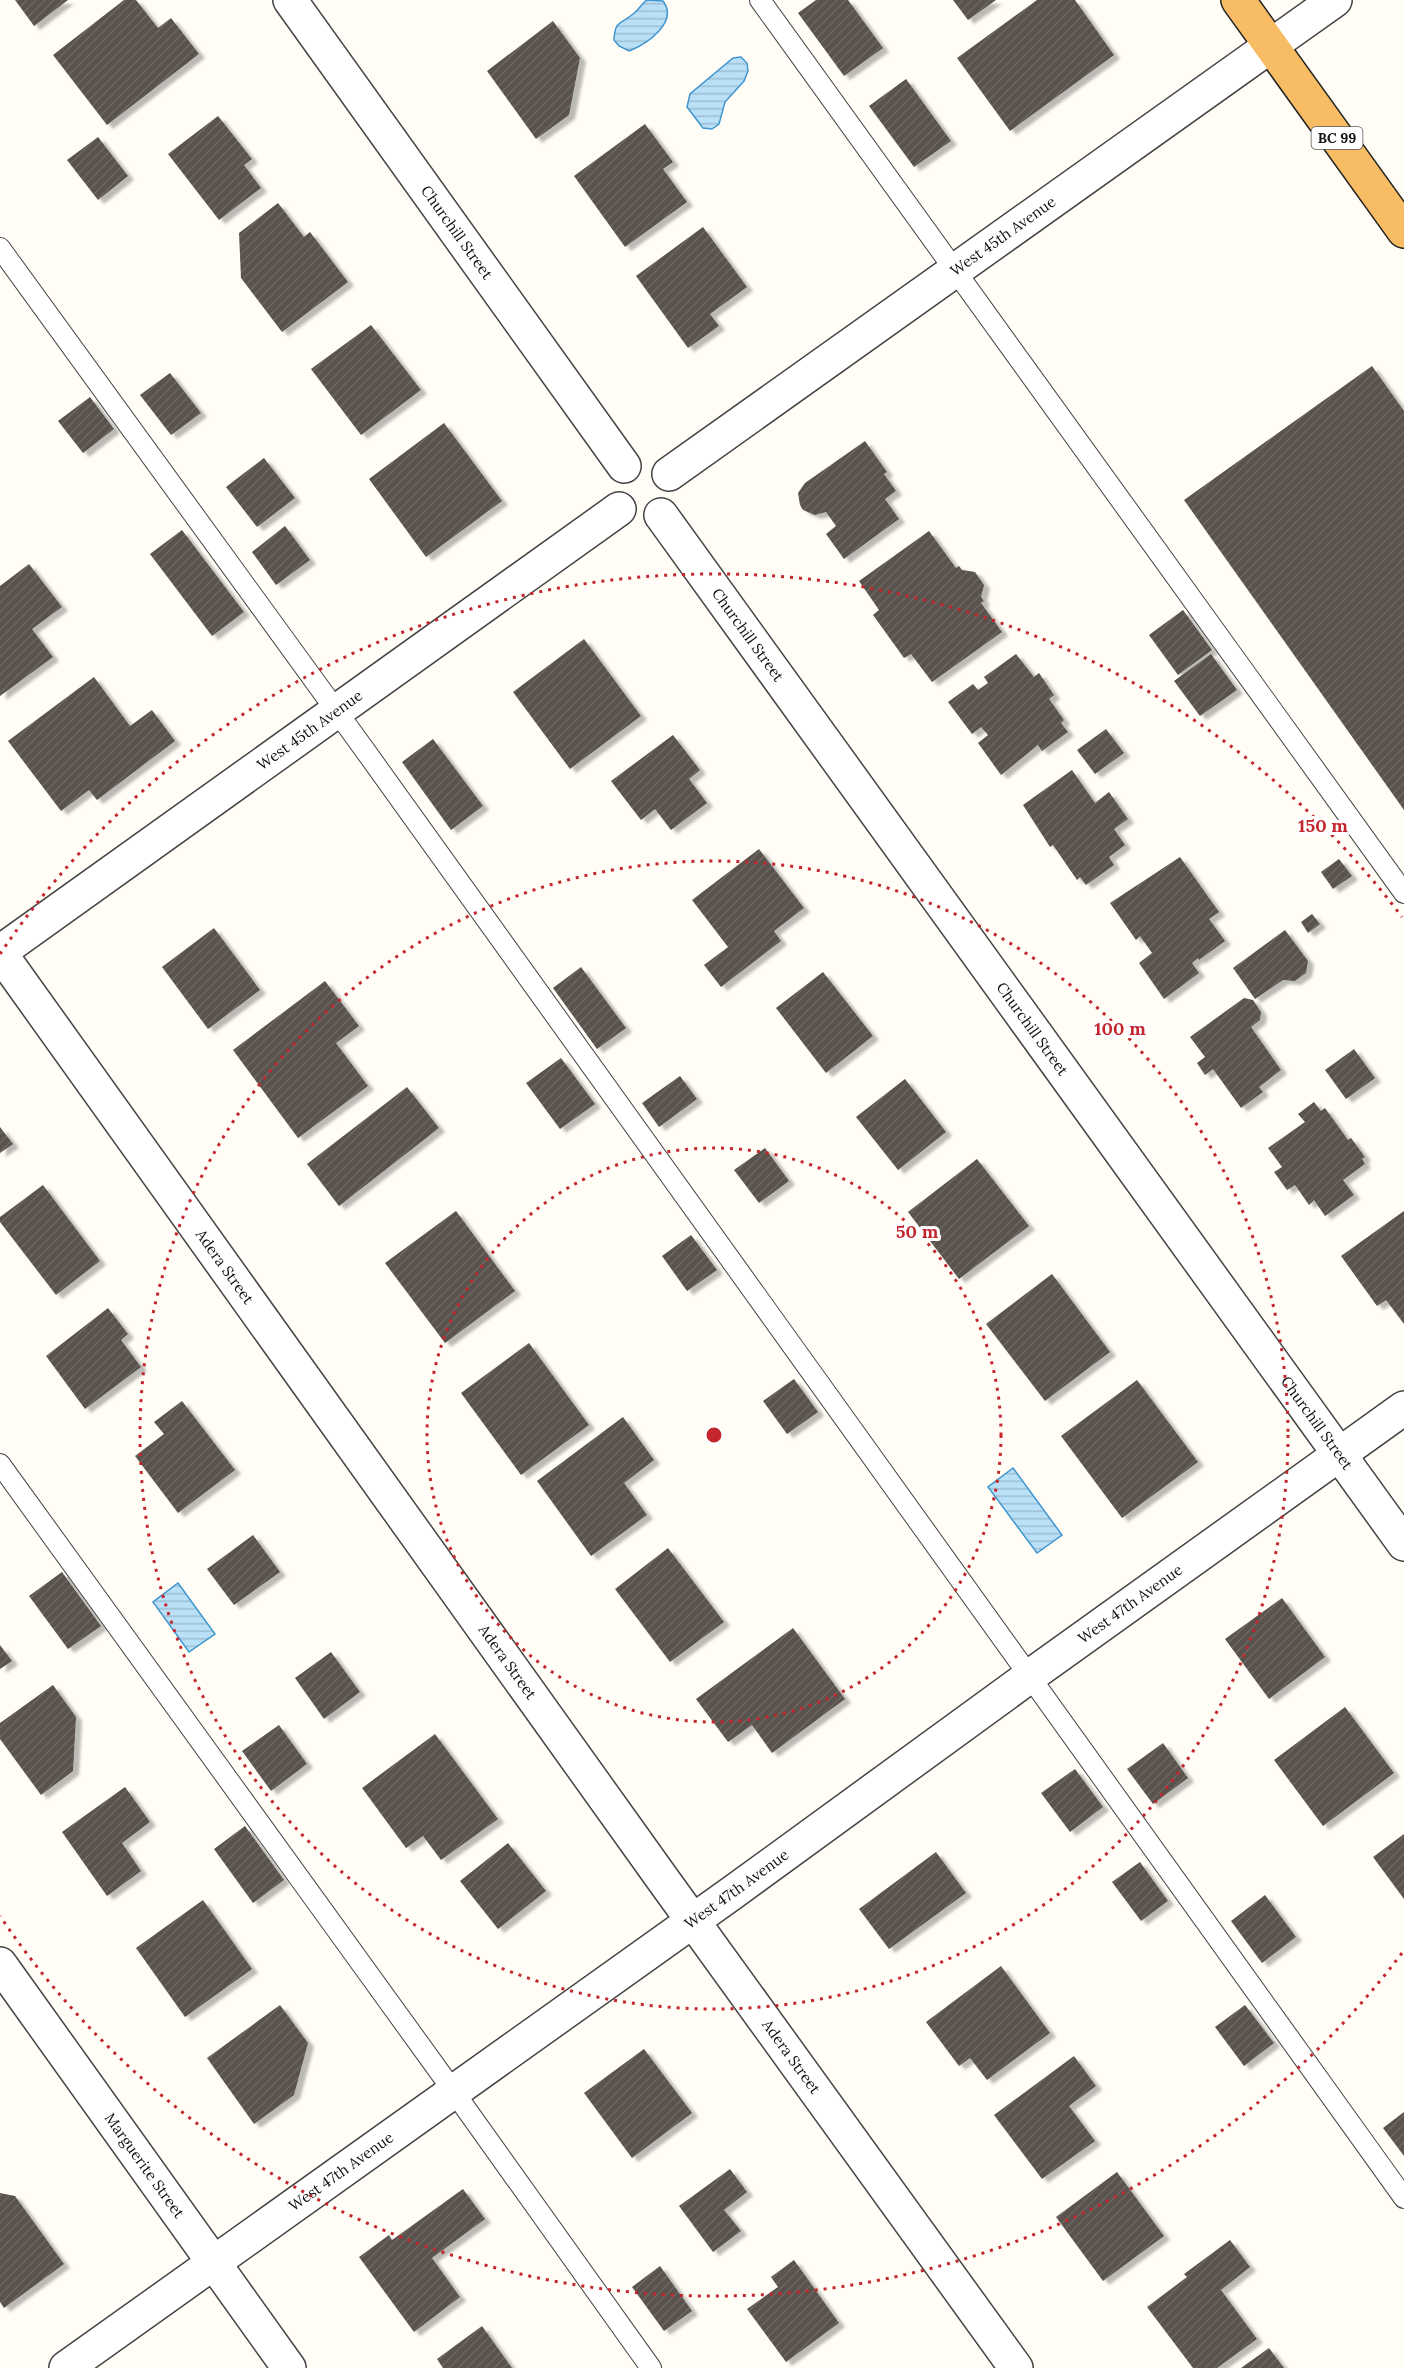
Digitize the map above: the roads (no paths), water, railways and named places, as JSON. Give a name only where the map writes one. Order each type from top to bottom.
[{"type":"highway","name":"BC 99","points":[[1238,0],[1404,231]]},
{"type":"street","name":"Churchill Street","points":[[290,0],[624,466]]},
{"type":"street","name":"West 45th Avenue","points":[[669,474],[1335,0]]},
{"type":"street","points":[[644,459],[662,466],[669,474],[674,492],[667,509],[661,515],[643,520],[634,519],[619,509],[613,491],[614,482],[624,466],[644,459]]},
{"type":"street","name":"West 45th Avenue","points":[[0,952],[619,509]]},
{"type":"street","name":"Churchill Street","points":[[661,515],[1404,1544]]},
{"type":"street","name":"Adera Street","points":[[0,952],[693,1921],[1016,2368]]},
{"type":"street","name":"West 47th Avenue","points":[[66,2368],[693,1921],[1404,1408]]},
{"type":"street","name":"Marguerite Street","points":[[0,1964],[289,2368]]},
{"type":"lane","points":[[760,0],[1404,893]]},
{"type":"lane","points":[[0,248],[1404,2198]]},
{"type":"lane","points":[[0,1464],[651,2368]]},
{"type":"water","points":[[647,0],[663,1],[667,9],[667,17],[652,38],[629,51],[619,46],[614,40],[617,26]]},
{"type":"water","points":[[741,57],[747,63],[748,71],[744,81],[725,102],[719,124],[712,129],[703,128],[687,107],[690,94],[733,58]]},
{"type":"water","points":[[1013,1468],[1062,1535],[1037,1553],[988,1487]]},
{"type":"water","points":[[178,1583],[215,1634],[189,1652],[153,1602]]}]
